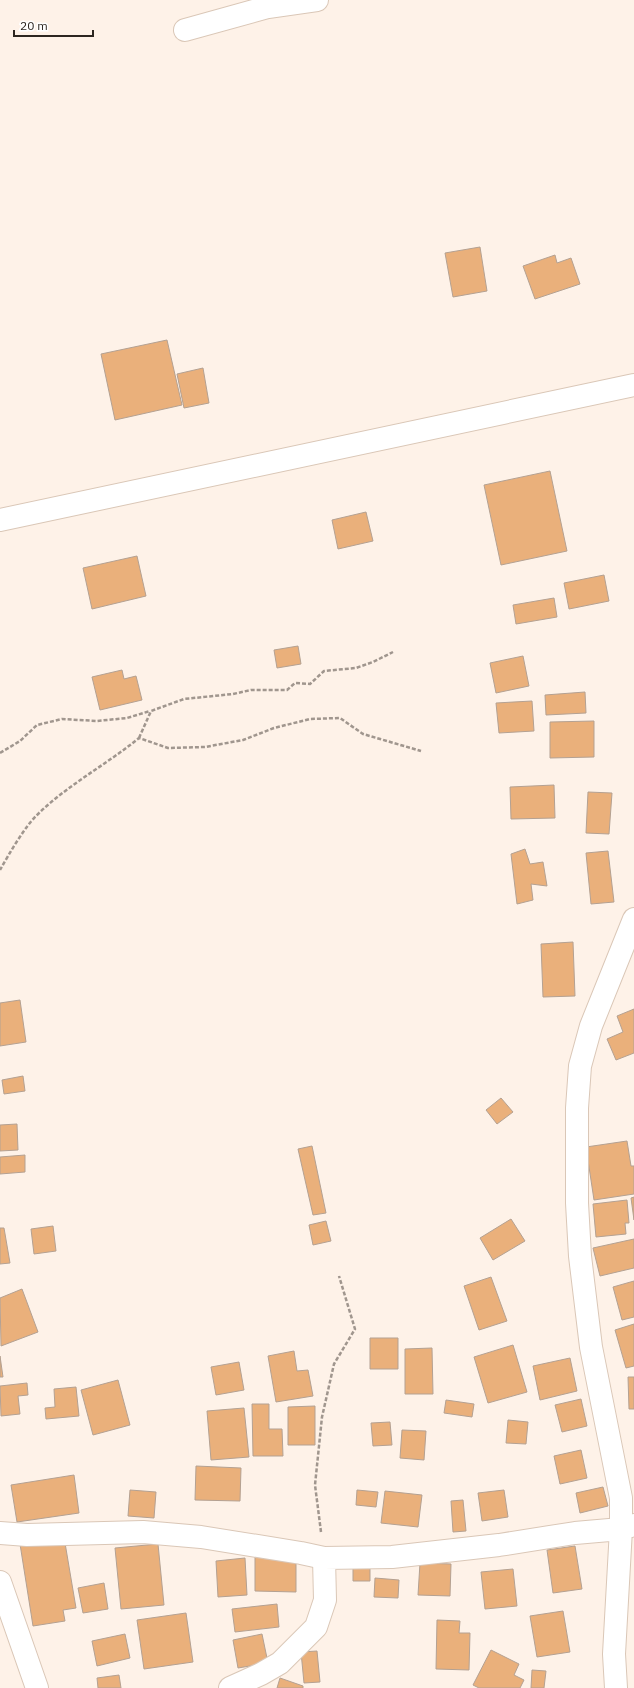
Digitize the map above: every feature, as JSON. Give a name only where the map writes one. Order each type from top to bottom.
[{"type":"street","points":[[185,30],[268,7],[317,0]]},
{"type":"street","points":[[0,520],[634,385]]},
{"type":"street","points":[[616,1688],[614,1654],[627,1527],[591,1347],[580,1256],[577,1203],[577,1108],[580,1066],[591,1026],[634,922]]},
{"type":"street","points":[[0,1533],[143,1532],[201,1537],[324,1558],[392,1557],[499,1545],[575,1533],[627,1527]]},
{"type":"street","points":[[230,1688],[261,1674],[280,1663],[316,1626],[325,1600],[324,1558]]},
{"type":"street","points":[[0,1582],[37,1688]]},
{"type":"path","points":[[0,753],[20,741],[37,725],[62,719],[97,721],[127,718],[184,699],[233,694],[251,690],[288,690],[295,683],[310,684],[324,671],[356,668],[373,662],[393,652]]},
{"type":"path","points":[[0,870],[35,817],[76,782],[118,755],[139,738],[151,711]]},
{"type":"path","points":[[139,738],[168,748],[205,747],[243,740],[274,728],[310,719],[340,718],[363,734],[421,751]]},
{"type":"path","points":[[324,1558],[315,1485],[322,1417],[334,1364],[355,1329],[339,1276]]},
{"type":"building","points":[[480,247],[487,291],[453,297],[445,253]]},
{"type":"building","points":[[555,255],[557,263],[571,258],[580,284],[535,299],[523,266]]},
{"type":"building","points":[[167,340],[182,405],[115,420],[101,354]]},
{"type":"building","points":[[203,368],[209,403],[184,408],[177,374]]},
{"type":"building","points":[[550,471],[567,551],[501,565],[484,485]]},
{"type":"building","points":[[366,512],[373,541],[338,549],[332,520]]},
{"type":"building","points":[[137,556],[146,596],[92,609],[83,568]]},
{"type":"building","points":[[604,575],[609,601],[569,609],[564,583]]},
{"type":"building","points":[[554,598],[557,617],[516,624],[513,605]]},
{"type":"building","points":[[298,646],[301,664],[277,668],[274,650]]},
{"type":"building","points":[[523,656],[529,686],[496,693],[490,663]]},
{"type":"building","points":[[122,670],[124,679],[136,676],[142,700],[100,710],[92,677]]},
{"type":"building","points":[[585,692],[586,713],[546,715],[545,695]]},
{"type":"building","points":[[532,701],[534,731],[499,733],[496,703]]},
{"type":"building","points":[[594,721],[594,757],[550,758],[550,722]]},
{"type":"building","points":[[554,785],[555,818],[511,819],[510,787]]},
{"type":"building","points":[[588,792],[612,793],[609,834],[586,833]]},
{"type":"building","points":[[525,849],[530,864],[543,862],[547,886],[531,884],[533,900],[517,904],[511,854]]},
{"type":"building","points":[[608,851],[614,902],[591,904],[586,853]]},
{"type":"building","points":[[573,942],[575,996],[543,997],[541,944]]},
{"type":"building","points":[[20,1000],[26,1042],[0,1046],[0,1003]]},
{"type":"building","points":[[634,1009],[634,1053],[616,1060],[607,1039],[623,1032],[617,1016]]},
{"type":"building","points":[[23,1076],[25,1091],[4,1094],[2,1080]]},
{"type":"building","points":[[501,1098],[513,1112],[497,1124],[486,1110]]},
{"type":"building","points":[[17,1124],[18,1150],[0,1151],[0,1125]]},
{"type":"building","points":[[627,1141],[631,1166],[634,1166],[634,1194],[594,1200],[586,1147]]},
{"type":"building","points":[[312,1146],[326,1213],[313,1215],[298,1149]]},
{"type":"building","points":[[25,1155],[25,1172],[0,1174],[0,1157]]},
{"type":"building","points":[[634,1197],[634,1220],[631,1198]]},
{"type":"building","points":[[627,1200],[629,1223],[625,1223],[626,1234],[596,1237],[593,1204]]},
{"type":"building","points":[[511,1219],[525,1241],[493,1260],[480,1238]]},
{"type":"building","points":[[326,1221],[331,1241],[313,1245],[309,1225]]},
{"type":"building","points":[[53,1226],[56,1251],[34,1254],[31,1229]]},
{"type":"building","points":[[0,1228],[4,1228],[10,1263],[0,1264]]},
{"type":"building","points":[[634,1239],[634,1268],[600,1276],[593,1248]]},
{"type":"building","points":[[491,1277],[507,1321],[479,1330],[464,1286]]},
{"type":"building","points":[[634,1281],[634,1317],[622,1320],[613,1287]]},
{"type":"building","points":[[22,1289],[38,1332],[1,1346],[0,1298]]},
{"type":"building","points":[[634,1324],[634,1366],[626,1368],[615,1330]]},
{"type":"building","points":[[370,1338],[398,1338],[398,1369],[370,1369]]},
{"type":"building","points":[[513,1345],[527,1392],[488,1403],[474,1357]]},
{"type":"building","points":[[432,1348],[433,1394],[405,1394],[405,1349]]},
{"type":"building","points":[[294,1351],[297,1371],[308,1370],[313,1396],[276,1402],[268,1356]]},
{"type":"building","points":[[0,1356],[3,1377],[0,1377]]},
{"type":"building","points":[[570,1358],[577,1391],[540,1400],[533,1366]]},
{"type":"building","points":[[239,1362],[244,1390],[216,1395],[211,1367]]},
{"type":"building","points":[[628,1377],[634,1377],[634,1409],[629,1409]]},
{"type":"building","points":[[118,1380],[130,1425],[93,1435],[81,1390]]},
{"type":"building","points":[[27,1383],[28,1395],[18,1396],[20,1414],[1,1416],[0,1386]]},
{"type":"building","points":[[76,1387],[79,1416],[46,1419],[45,1408],[55,1407],[54,1389]]},
{"type":"building","points":[[581,1399],[587,1426],[562,1432],[555,1405]]},
{"type":"building","points":[[446,1400],[474,1404],[472,1417],[444,1413]]},
{"type":"building","points":[[252,1404],[269,1404],[269,1429],[282,1429],[283,1456],[253,1456]]},
{"type":"building","points":[[315,1406],[315,1445],[288,1445],[288,1407]]},
{"type":"building","points":[[244,1408],[249,1457],[211,1460],[207,1411]]},
{"type":"building","points":[[508,1420],[528,1422],[526,1444],[506,1443]]},
{"type":"building","points":[[390,1422],[392,1445],[373,1446],[371,1423]]},
{"type":"building","points":[[402,1430],[426,1431],[424,1460],[400,1458]]},
{"type":"building","points":[[581,1450],[587,1478],[560,1484],[554,1456]]},
{"type":"building","points":[[196,1466],[241,1468],[240,1501],[195,1500]]},
{"type":"building","points":[[74,1475],[79,1513],[17,1522],[11,1485]]},
{"type":"building","points":[[603,1487],[608,1506],[580,1513],[576,1493]]},
{"type":"building","points":[[130,1490],[156,1492],[154,1518],[128,1516]]},
{"type":"building","points":[[357,1490],[378,1492],[376,1507],[356,1505]]},
{"type":"building","points":[[504,1490],[508,1517],[482,1521],[478,1493]]},
{"type":"building","points":[[385,1491],[422,1495],[418,1527],[381,1523]]},
{"type":"building","points":[[463,1500],[466,1531],[453,1532],[451,1501]]},
{"type":"building","points":[[64,1537],[76,1608],[63,1610],[65,1621],[33,1626],[20,1544]]},
{"type":"building","points":[[158,1544],[164,1605],[121,1609],[115,1548]]},
{"type":"building","points":[[575,1546],[582,1589],[553,1593],[547,1550]]},
{"type":"building","points":[[255,1555],[296,1555],[296,1592],[255,1591]]},
{"type":"building","points":[[245,1558],[247,1595],[218,1597],[216,1561]]},
{"type":"building","points":[[420,1563],[451,1564],[450,1596],[418,1595]]},
{"type":"building","points":[[370,1564],[370,1581],[353,1581],[353,1565]]},
{"type":"building","points":[[513,1569],[517,1606],[485,1609],[481,1572]]},
{"type":"building","points":[[375,1578],[399,1580],[398,1598],[374,1597]]},
{"type":"building","points":[[104,1583],[108,1609],[83,1613],[78,1588]]},
{"type":"building","points":[[277,1604],[279,1627],[235,1632],[232,1609]]},
{"type":"building","points":[[563,1611],[570,1652],[537,1657],[530,1616]]},
{"type":"building","points":[[186,1613],[193,1662],[144,1669],[137,1620]]},
{"type":"building","points":[[437,1620],[460,1621],[459,1633],[470,1633],[469,1670],[436,1669]]},
{"type":"building","points":[[125,1634],[130,1658],[97,1666],[92,1641]]},
{"type":"building","points":[[262,1634],[268,1663],[238,1668],[233,1640]]},
{"type":"building","points":[[491,1650],[519,1664],[514,1675],[524,1680],[520,1688],[479,1688],[473,1685]]},
{"type":"building","points":[[317,1651],[320,1682],[304,1683],[301,1652]]},
{"type":"building","points":[[532,1670],[546,1671],[544,1688],[531,1688]]},
{"type":"building","points":[[119,1675],[121,1688],[98,1688],[97,1678]]},
{"type":"building","points":[[280,1678],[303,1686],[303,1688],[277,1688]]}]
